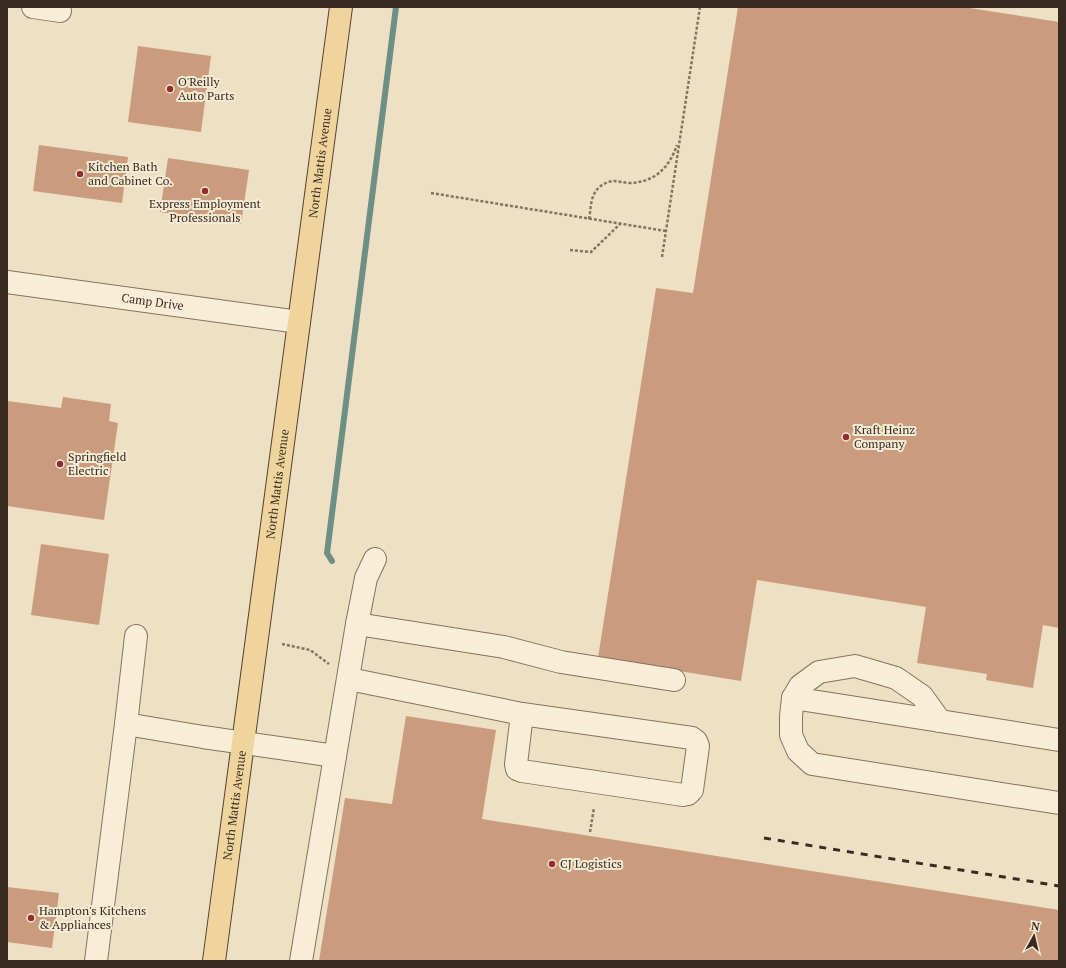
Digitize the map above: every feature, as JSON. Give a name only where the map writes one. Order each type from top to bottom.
[{"type":"main road","name":"North Mattis Avenue","points":[[214,961],[341,7]]},
{"type":"street","points":[[33,7],[60,11]]},
{"type":"street","name":"Camp Drive","points":[[7,282],[299,322]]},
{"type":"street","points":[[301,961],[357,624],[366,578],[375,559]]},
{"type":"street","points":[[357,624],[504,647],[561,662],[674,680]]},
{"type":"street","points":[[96,961],[136,636]]},
{"type":"street","points":[[940,721],[922,696],[896,678],[855,666],[819,672],[800,686],[793,698],[791,735],[798,751],[812,764],[1059,803]]},
{"type":"street","points":[[349,679],[522,714],[692,738],[696,741],[698,746],[692,790],[683,796],[517,769],[516,764],[522,714]]},
{"type":"street","points":[[793,698],[1059,740]]},
{"type":"street","points":[[126,724],[335,756]]},
{"type":"path","points":[[662,257],[700,7]]},
{"type":"path","points":[[589,219],[592,198],[602,185],[613,181],[628,183],[644,181],[654,177],[669,164],[674,156],[680,138]]},
{"type":"path","points":[[431,193],[666,231]]},
{"type":"path","points":[[570,250],[591,252],[621,224]]},
{"type":"path","points":[[282,644],[310,650],[331,666]]},
{"type":"path","points":[[590,832],[594,808]]},
{"type":"building","name":"Kraft Heinz Company","points":[[738,7],[963,7],[1059,22],[1059,628],[1043,625],[1033,688],[986,680],[987,674],[917,663],[926,607],[757,580],[741,681],[598,658],[656,288],[693,293]]},
{"type":"building","name":"O'Reilly Auto Parts","points":[[138,46],[211,56],[201,132],[128,122]]},
{"type":"building","name":"Kitchen Bath and Cabinet Co.","points":[[39,145],[128,157],[122,203],[33,191]]},
{"type":"building","name":"Express Employment Professionals","points":[[168,158],[249,170],[241,224],[160,212]]},
{"type":"building","name":"Springfield Electric","points":[[63,397],[111,404],[109,421],[118,423],[104,520],[7,506],[7,401],[61,408]]},
{"type":"building","points":[[41,544],[109,554],[99,625],[31,615]]},
{"type":"building","name":"CJ Logistics","points":[[406,716],[496,730],[482,819],[1059,910],[1059,961],[319,961],[345,798],[392,804]]},
{"type":"building","name":"Hampton's Kitchens & Appliances","points":[[7,887],[59,893],[52,948],[7,942]]},
{"type":"waterway","points":[[332,561],[327,553],[396,7]]},
{"type":"railway","points":[[764,838],[1059,886]]},
{"type":"place","name":"O'Reilly Auto Parts","points":[[170,89]]},
{"type":"place","name":"Kitchen Bath and Cabinet Co.","points":[[80,174]]},
{"type":"place","name":"Express Employment Professionals","points":[[205,191]]},
{"type":"place","name":"Kraft Heinz Company","points":[[846,437]]},
{"type":"place","name":"Springfield Electric","points":[[60,464]]},
{"type":"place","name":"CJ Logistics","points":[[552,864]]},
{"type":"place","name":"Hampton's Kitchens & Appliances","points":[[31,918]]}]
